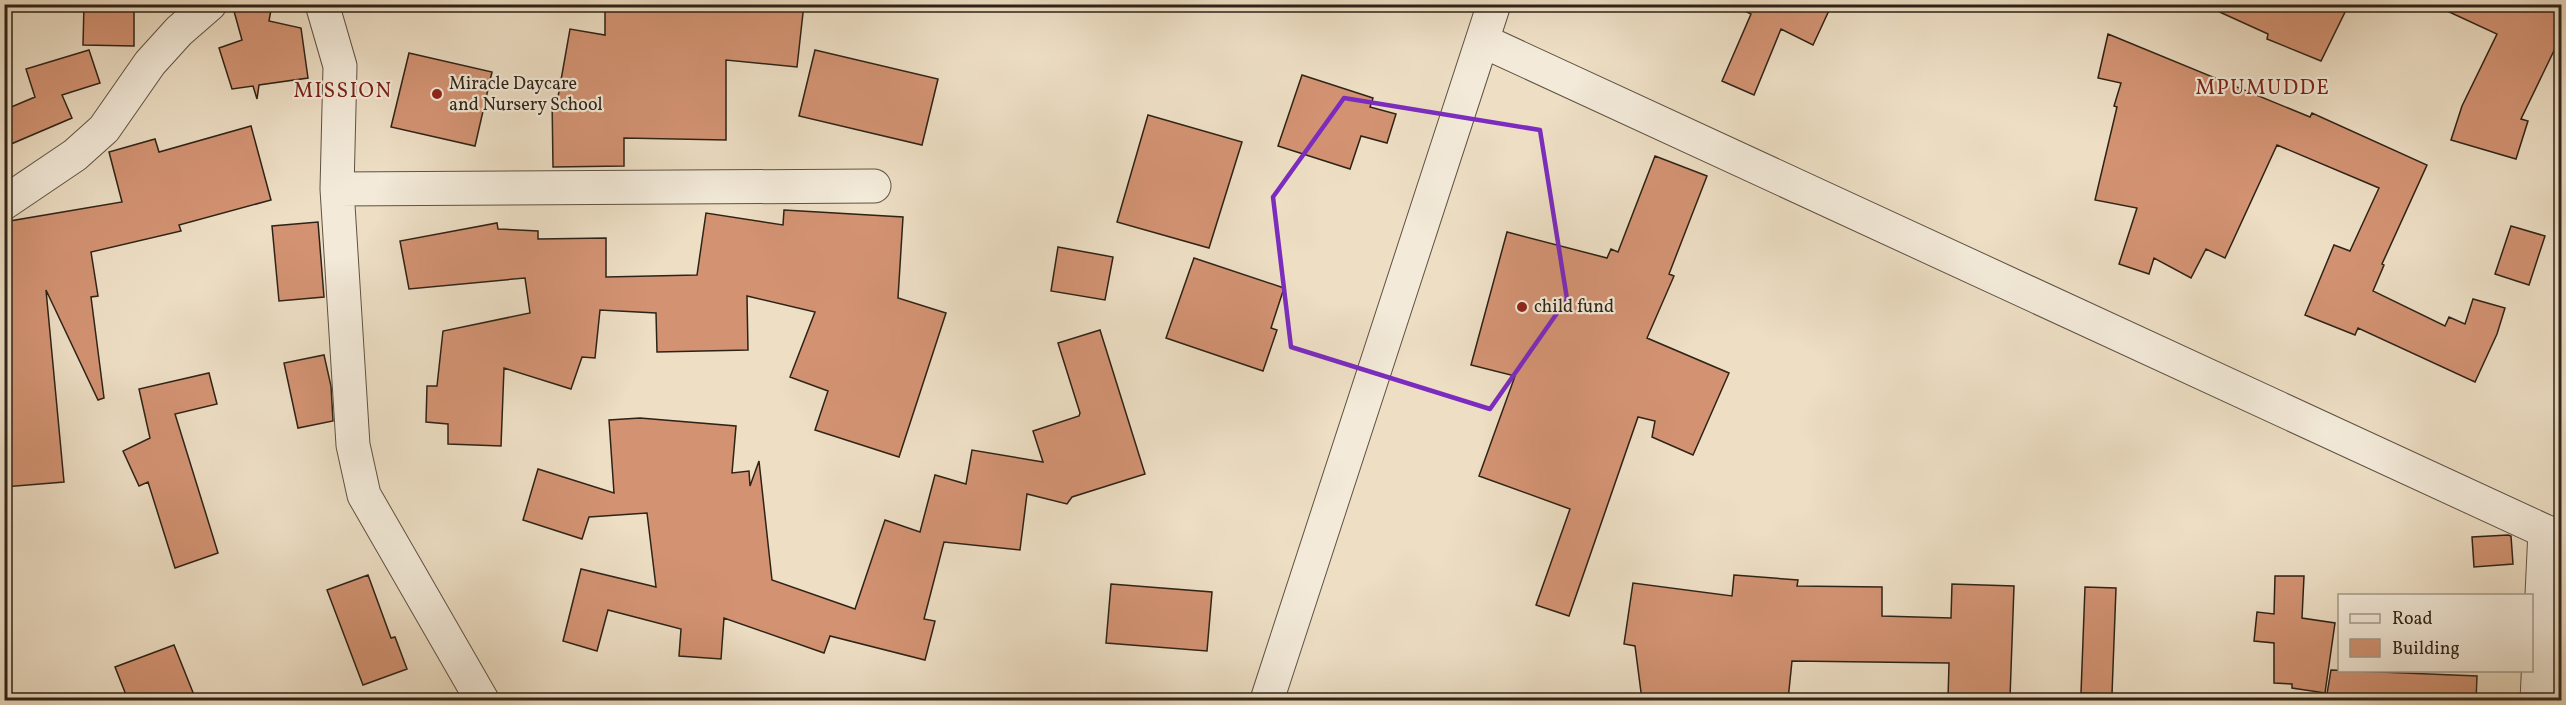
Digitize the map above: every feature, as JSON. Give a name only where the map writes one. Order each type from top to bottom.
[{"type":"street","points":[[4,203],[75,155],[104,129],[150,63],[179,31],[210,4]]},
{"type":"street","points":[[322,4],[340,66],[337,189],[353,445],[364,495],[482,700]]},
{"type":"street","points":[[1267,700],[1494,4]]},
{"type":"street","points":[[1483,41],[2553,535],[2537,700]]},
{"type":"street","points":[[337,189],[874,186]]},
{"type":"highlighted area","points":[[1344,98],[1540,130],[1567,299],[1490,409],[1291,347],[1273,197]]},
{"type":"building","points":[[84,4],[134,4],[134,46],[83,45]]},
{"type":"building","points":[[232,4],[272,4],[269,21],[301,28],[308,78],[259,85],[257,99],[253,86],[232,89],[219,48],[242,40]]},
{"type":"building","points":[[605,4],[804,4],[797,67],[726,60],[726,140],[624,138],[624,166],[553,167],[552,98],[558,97],[570,29],[605,35]]},
{"type":"building","points":[[1731,4],[1832,4],[1813,45],[1781,29],[1754,95],[1722,81],[1751,14]]},
{"type":"building","points":[[2202,4],[2349,4],[2321,61],[2267,39],[2268,34]]},
{"type":"building","points":[[2432,4],[2562,4],[2562,34],[2521,119],[2528,121],[2516,159],[2451,140],[2462,106],[2497,34]]},
{"type":"building","points":[[2108,34],[2310,117],[2312,113],[2427,165],[2382,264],[2384,265],[2373,291],[2445,326],[2449,317],[2465,324],[2473,299],[2505,308],[2497,334],[2475,382],[2358,328],[2355,335],[2305,315],[2334,245],[2350,251],[2379,188],[2277,145],[2225,258],[2206,249],[2191,278],[2154,258],[2149,274],[2119,264],[2137,208],[2095,200],[2117,107],[2114,106],[2121,83],[2098,78]]},
{"type":"building","points":[[89,50],[100,83],[62,95],[72,118],[4,147],[4,110],[35,97],[26,69]]},
{"type":"building","points":[[815,50],[938,79],[922,145],[799,116]]},
{"type":"building","points":[[409,53],[492,72],[475,146],[391,127]]},
{"type":"building","points":[[1302,75],[1373,98],[1370,107],[1396,114],[1387,143],[1361,136],[1350,169],[1278,146]]},
{"type":"building","points":[[1148,115],[1242,142],[1209,248],[1117,222]]},
{"type":"building","points":[[251,126],[271,200],[179,225],[181,231],[91,252],[98,296],[91,297],[104,398],[98,400],[46,290],[64,482],[4,487],[4,342],[10,341],[4,300],[4,222],[122,202],[109,152],[155,139],[159,152]]},
{"type":"building","points":[[1655,156],[1707,176],[1669,274],[1674,276],[1647,338],[1729,373],[1693,455],[1652,437],[1655,421],[1638,417],[1569,616],[1536,605],[1570,509],[1479,476],[1515,376],[1471,365],[1507,232],[1607,258],[1611,249],[1618,252]]},
{"type":"building","points":[[784,210],[903,217],[898,298],[946,313],[899,457],[815,430],[828,391],[790,377],[815,312],[747,296],[748,350],[657,352],[656,313],[600,310],[595,358],[582,357],[571,389],[504,368],[501,446],[448,444],[448,424],[426,422],[427,386],[437,386],[443,331],[530,313],[525,278],[409,289],[400,241],[497,223],[498,229],[538,231],[538,239],[606,238],[606,277],[697,275],[706,213],[783,225]]},
{"type":"building","points":[[318,222],[324,297],[279,301],[272,226]]},
{"type":"building","points":[[2511,226],[2545,236],[2529,285],[2495,274]]},
{"type":"building","points":[[1058,247],[1113,257],[1105,300],[1051,291]]},
{"type":"building","points":[[1194,258],[1284,288],[1271,328],[1277,330],[1263,371],[1166,338]]},
{"type":"building","points":[[1100,330],[1145,474],[1072,497],[1067,504],[1027,494],[1020,550],[944,542],[924,619],[935,621],[925,660],[830,636],[824,653],[724,618],[721,659],[679,656],[681,629],[608,610],[597,651],[563,641],[581,569],[656,587],[647,513],[589,517],[582,539],[523,520],[538,469],[614,493],[609,420],[640,418],[736,426],[732,473],[749,471],[750,486],[759,461],[772,580],[855,609],[885,520],[920,532],[935,475],[966,484],[972,450],[1043,462],[1033,431],[1079,416],[1080,413],[1058,343]]},
{"type":"building","points":[[324,355],[331,386],[333,421],[298,428],[284,363]]},
{"type":"building","points":[[209,373],[217,404],[175,414],[218,553],[175,568],[148,482],[139,486],[123,451],[150,438],[139,389]]},
{"type":"building","points":[[2511,536],[2513,564],[2474,567],[2472,537]]},
{"type":"building","points":[[368,575],[391,638],[395,637],[407,669],[363,685],[327,590]]},
{"type":"building","points":[[1734,575],[1798,580],[1797,586],[1882,587],[1882,616],[1951,618],[1952,584],[2014,586],[2010,698],[1948,699],[1949,663],[1792,661],[1788,700],[1642,700],[1635,646],[1624,644],[1633,583],[1732,596]]},
{"type":"building","points":[[2275,576],[2304,576],[2302,618],[2335,623],[2325,693],[2292,688],[2292,684],[2274,683],[2274,643],[2254,641],[2257,612],[2274,614]]},
{"type":"building","points":[[1111,584],[1212,592],[1207,651],[1106,643]]},
{"type":"building","points":[[2085,587],[2116,588],[2112,694],[2081,693]]},
{"type":"building","points":[[174,645],[196,700],[128,700],[115,667]]},
{"type":"building","points":[[2331,670],[2477,676],[2476,700],[2326,700]]},
{"type":"place","name":"Miracle Daycare and Nursery School","points":[[437,94]]},
{"type":"place","name":"child fund","points":[[1522,307]]},
{"type":"district","name":"MPUMUDDE","points":[[2263,88]]},
{"type":"district","name":"MISSION","points":[[343,91]]}]
